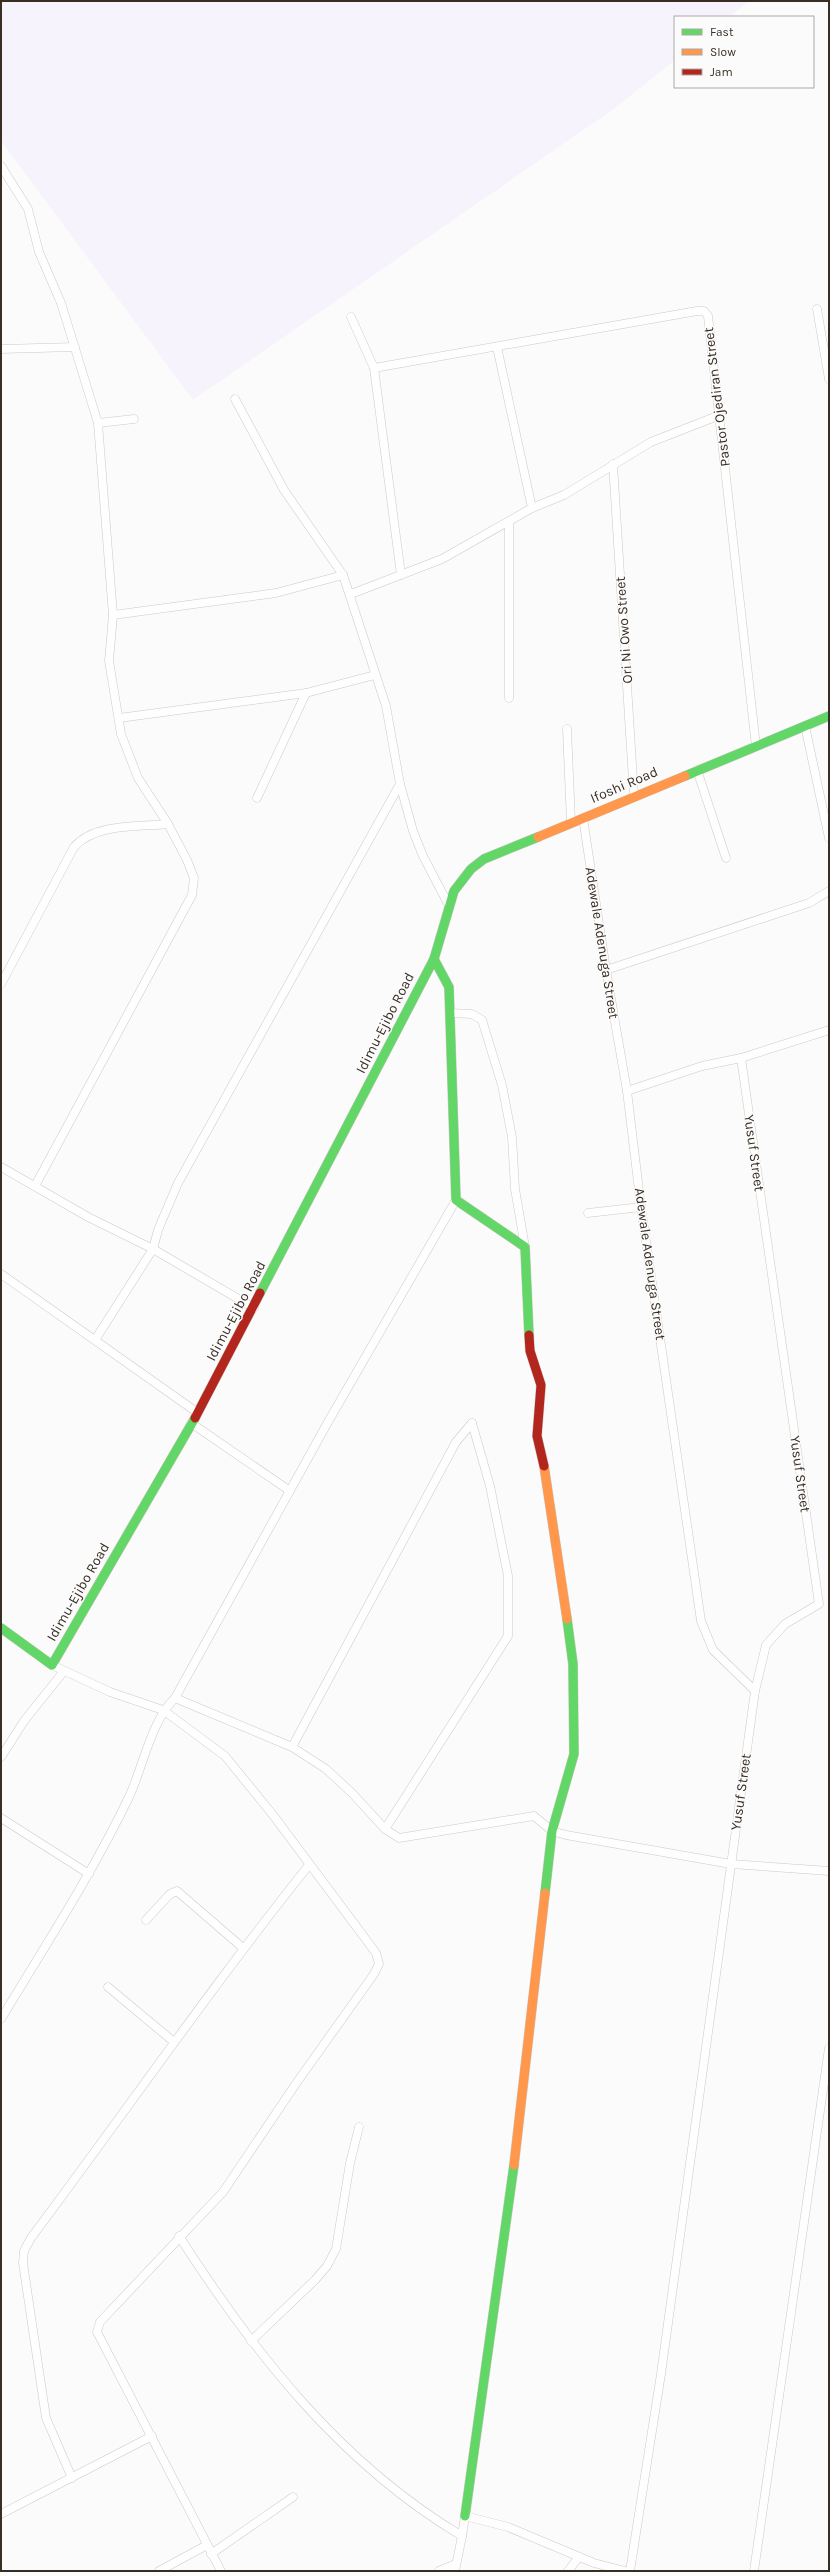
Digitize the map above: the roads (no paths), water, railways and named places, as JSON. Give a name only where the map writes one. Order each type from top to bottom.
[{"type":"street","points":[[1,166],[28,210],[40,252],[61,303],[98,423],[113,615],[110,661],[121,734],[138,778],[168,824],[194,878],[192,895],[35,1186]]},
{"type":"street","points":[[817,309],[829,379]]},
{"type":"street","name":"Pastor Ojediran Street","points":[[374,368],[697,310],[704,311],[708,316],[720,415],[756,746]]},
{"type":"street","points":[[351,317],[374,368],[401,575]]},
{"type":"street","points":[[496,346],[532,508]]},
{"type":"street","points":[[1,349],[75,347]]},
{"type":"street","points":[[235,399],[284,490],[343,575],[351,594],[388,719],[400,784],[423,856],[447,902]]},
{"type":"street","points":[[351,594],[442,559],[532,508],[564,495],[613,464],[662,437],[720,415]]},
{"type":"street","points":[[98,423],[134,419]]},
{"type":"street","name":"Ori Ni Owo Street","points":[[613,464],[634,796]]},
{"type":"street","points":[[509,522],[509,698]]},
{"type":"street","points":[[113,615],[276,593],[343,575]]},
{"type":"street","points":[[119,718],[306,693],[375,675]]},
{"type":"street","points":[[256,798],[306,693]]},
{"type":"street","name":"Ifoshi Road","points":[[447,902],[461,877],[472,865],[571,822],[829,716]]},
{"type":"street","points":[[805,726],[829,838]]},
{"type":"street","points":[[567,729],[571,822]]},
{"type":"street","points":[[697,770],[726,858]]},
{"type":"street","points":[[95,1340],[153,1249],[158,1230],[178,1183],[400,784]]},
{"type":"street","name":"Adewale Adenuga Street","points":[[583,818],[606,970],[627,1091],[641,1207],[701,1621],[713,1650],[755,1691]]},
{"type":"street","points":[[1,984],[74,847],[82,839],[92,833],[106,830],[168,824]]},
{"type":"street","points":[[606,970],[809,903],[829,891]]},
{"type":"street","name":"Idimu-Ejibo Road","points":[[1,1628],[52,1665],[198,1413],[254,1308],[434,959],[447,902]]},
{"type":"street","points":[[1,2019],[89,1874],[129,1796],[164,1710],[175,1698],[290,1490],[456,1200],[449,987],[434,959]]},
{"type":"street","points":[[439,2571],[456,2567],[462,2536],[506,2234],[552,1831],[574,1754],[574,1700],[562,1574],[548,1479],[537,1436],[540,1385],[530,1351],[525,1247],[514,1189],[512,1137],[502,1085],[482,1020],[472,1014],[450,1013]]},
{"type":"street","points":[[627,1091],[702,1066],[741,1058],[829,1030]]},
{"type":"street","name":"Yusuf Street","points":[[630,2571],[661,2374],[755,1691],[766,1645],[785,1624],[819,1604],[741,1058]]},
{"type":"street","points":[[1,1167],[88,1217],[153,1249],[254,1308]]},
{"type":"street","points":[[456,1200],[525,1247]]},
{"type":"street","points":[[588,1213],[641,1207]]},
{"type":"street","points":[[1,1274],[198,1413]]},
{"type":"street","points":[[191,1423],[290,1490]]},
{"type":"street","points":[[292,1747],[456,1442],[472,1423],[490,1486],[508,1576],[508,1636],[385,1829]]},
{"type":"street","points":[[52,1665],[110,1692],[164,1710],[225,1756],[273,1815],[376,1953],[379,1964],[374,1974],[295,2085],[223,2192],[209,2209],[179,2236],[100,2322],[97,2332],[221,2571]]},
{"type":"street","points":[[1,1757],[24,1721],[64,1671]]},
{"type":"street","points":[[175,1698],[292,1747],[326,1769],[352,1793],[385,1829],[394,1836],[404,1839],[526,1816],[534,1816],[543,1821],[552,1831],[731,1864],[829,1871]]},
{"type":"street","points":[[1,1818],[89,1874]]},
{"type":"street","points":[[72,2478],[46,2418],[23,2263],[24,2251],[30,2238],[102,2143],[243,1948],[309,1865]]},
{"type":"street","points":[[146,1920],[170,1894],[177,1891],[243,1948]]},
{"type":"street","points":[[108,1987],[174,2042]]},
{"type":"street","points":[[754,2571],[829,2048]]},
{"type":"street","points":[[251,2341],[315,2280],[327,2266],[336,2249],[350,2163],[359,2127]]},
{"type":"street","points":[[179,2236],[215,2292],[251,2341],[323,2425],[376,2474],[423,2513],[462,2536]]},
{"type":"street","points":[[1,2514],[152,2436]]},
{"type":"street","points":[[211,2554],[293,2497]]},
{"type":"street","points":[[465,2516],[508,2527],[579,2557],[624,2571]]},
{"type":"street","points":[[159,2571],[207,2545]]},
{"type":"street","points":[[568,2571],[579,2557]]}]
